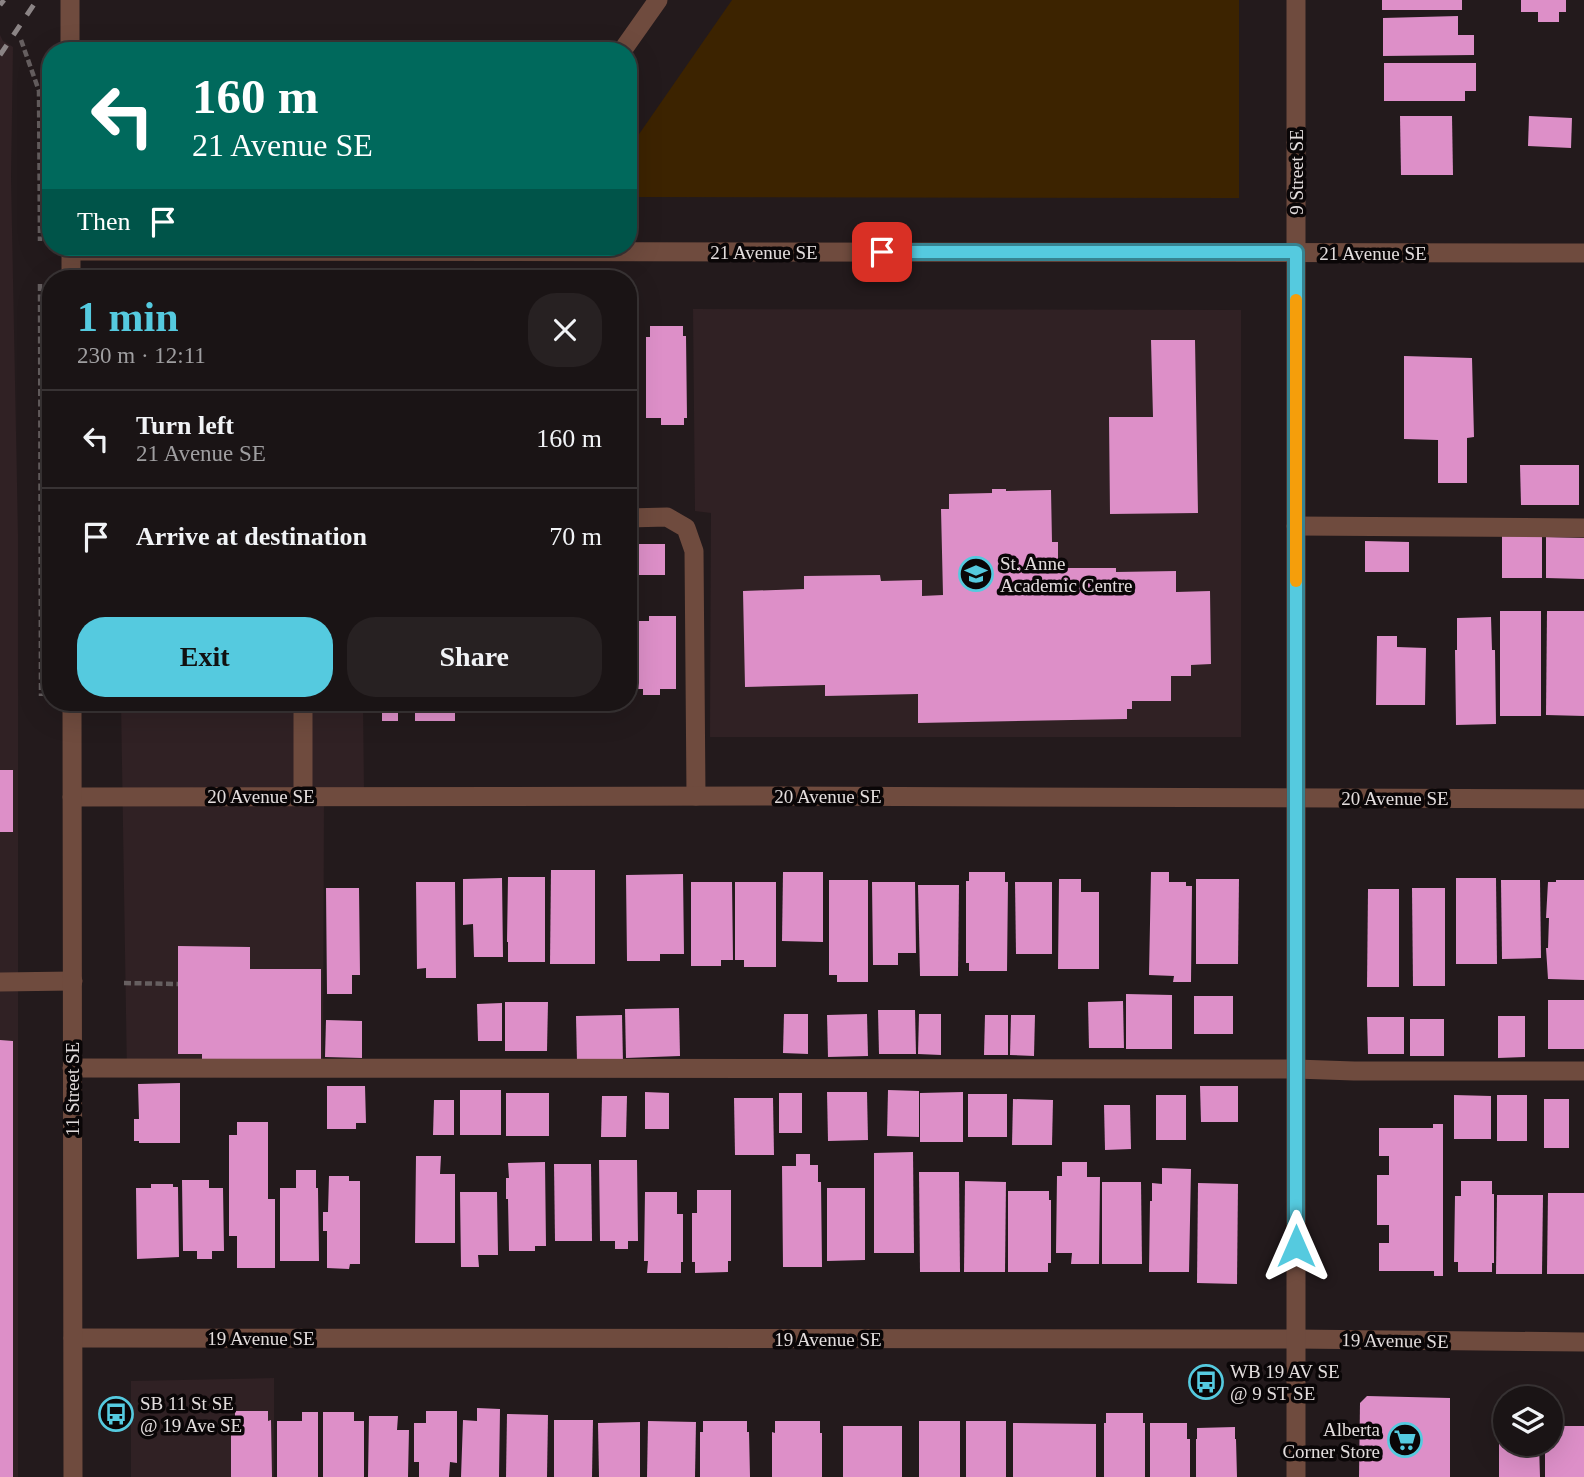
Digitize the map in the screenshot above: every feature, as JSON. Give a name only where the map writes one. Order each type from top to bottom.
[{"type":"street","points":[[70,0],[70,42]]},
{"type":"street","points":[[628,42],[658,0]]},
{"type":"street","name":"9 Street SE","points":[[1296,0],[1296,1477]]},
{"type":"street","name":"21 Avenue SE","points":[[637,250],[1584,253]]},
{"type":"street","points":[[637,518],[667,517],[686,528],[694,551],[696,796]]},
{"type":"street","points":[[1296,526],[1584,528]]},
{"type":"street","name":"11 Street SE","points":[[72,711],[73,1477]]},
{"type":"street","points":[[303,711],[303,796]]},
{"type":"street","name":"20 Avenue SE","points":[[72,797],[1584,799]]},
{"type":"street","points":[[0,982],[73,981]]},
{"type":"street","points":[[72,1068],[1584,1071]]},
{"type":"street","name":"19 Avenue SE","points":[[73,1338],[1296,1339],[1584,1342]]},
{"type":"path","points":[[21,40],[39,91],[40,242]]},
{"type":"path","points":[[40,281],[41,709]]},
{"type":"path","points":[[124,983],[178,984]]},
{"type":"shaded area","points":[[732,0],[1239,0],[1239,198],[637,197],[637,137]]},
{"type":"shaded area","points":[[0,35],[3,41],[13,47],[11,177],[18,534],[18,1477],[0,1477]]},
{"type":"shaded area","name":"St. Anne Academic Centre","points":[[693,309],[1241,310],[1241,737],[710,737],[711,513],[695,511]]},
{"type":"shaded area","points":[[121,711],[363,711],[364,791],[324,792],[323,1074],[127,1075]]},
{"type":"shaded area","points":[[274,1378],[274,1477],[131,1477],[131,1381]]},
{"type":"building","points":[[1382,0],[1462,0],[1462,10],[1382,10]]},
{"type":"building","points":[[1521,0],[1566,0],[1566,12],[1559,12],[1559,22],[1538,22],[1538,12],[1521,12]]},
{"type":"building","points":[[1458,16],[1458,35],[1474,35],[1474,55],[1383,56],[1383,18]]},
{"type":"building","points":[[1384,63],[1476,63],[1476,91],[1465,91],[1465,101],[1384,101]]},
{"type":"building","points":[[1400,116],[1452,116],[1453,175],[1401,175]]},
{"type":"building","points":[[1529,116],[1572,118],[1571,148],[1528,146]]},
{"type":"building","points":[[650,326],[683,326],[683,336],[686,336],[687,418],[684,418],[684,425],[661,425],[661,418],[646,418],[646,337],[650,337]]},
{"type":"building","points":[[637,340],[639,340],[637,444]]},
{"type":"building","points":[[1151,340],[1195,340],[1198,513],[1110,514],[1109,417],[1153,417]]},
{"type":"building","points":[[1404,356],[1472,358],[1474,437],[1467,438],[1467,483],[1438,483],[1438,440],[1404,439]]},
{"type":"building","points":[[1520,465],[1579,465],[1579,505],[1521,505]]},
{"type":"building","points":[[992,489],[1051,490],[1052,542],[1058,542],[1058,568],[1116,568],[1116,572],[1176,571],[1176,592],[1210,591],[1211,664],[1191,665],[1191,676],[1171,676],[1171,701],[1132,701],[1132,709],[1127,709],[1127,719],[918,723],[918,694],[825,696],[825,685],[745,687],[743,591],[804,589],[804,576],[880,575],[881,581],[922,580],[922,596],[943,595],[941,509],[949,509],[949,494],[992,493]]},
{"type":"building","points":[[1502,536],[1542,536],[1542,578],[1502,578]]},
{"type":"building","points":[[1546,537],[1584,538],[1584,579],[1546,578]]},
{"type":"building","points":[[1365,541],[1409,542],[1409,572],[1365,572]]},
{"type":"building","points":[[637,544],[665,544],[665,575],[637,575]]},
{"type":"building","points":[[1500,611],[1541,611],[1541,716],[1500,716]]},
{"type":"building","points":[[1547,611],[1584,611],[1584,716],[1546,715]]},
{"type":"building","points":[[649,616],[676,616],[676,689],[660,689],[660,695],[643,695],[643,689],[637,689],[637,621],[649,621]]},
{"type":"building","points":[[1491,617],[1492,650],[1495,650],[1496,724],[1456,725],[1457,618]]},
{"type":"building","points":[[1377,636],[1397,636],[1397,647],[1426,648],[1425,705],[1376,705]]},
{"type":"building","points":[[410,711],[398,713],[398,721],[382,721],[382,713],[370,713]]},
{"type":"building","points":[[415,711],[455,711],[455,721],[415,721]]},
{"type":"building","points":[[458,711],[500,711],[500,712]]},
{"type":"building","points":[[0,770],[13,770],[13,832],[0,832]]},
{"type":"building","points":[[551,870],[595,870],[595,964],[550,964]]},
{"type":"building","points":[[783,872],[823,872],[823,942],[782,941]]},
{"type":"building","points":[[969,872],[1005,872],[1005,882],[1008,882],[1007,971],[969,971],[969,963],[966,963],[966,881],[969,881]]},
{"type":"building","points":[[1151,872],[1169,872],[1169,882],[1186,882],[1186,886],[1192,886],[1191,982],[1173,982],[1174,976],[1149,975]]},
{"type":"building","points":[[683,874],[684,954],[660,954],[660,961],[627,961],[626,875]]},
{"type":"building","points":[[508,877],[545,877],[545,962],[508,962]]},
{"type":"building","points":[[502,878],[503,957],[474,957],[473,924],[463,925],[463,879]]},
{"type":"building","points":[[1456,878],[1496,878],[1497,964],[1456,964]]},
{"type":"building","points":[[1059,879],[1081,879],[1081,892],[1099,892],[1099,969],[1058,969]]},
{"type":"building","points":[[1196,879],[1239,879],[1238,964],[1196,964]]},
{"type":"building","points":[[829,880],[868,880],[868,982],[837,982],[837,975],[829,975]]},
{"type":"building","points":[[1501,880],[1540,880],[1541,958],[1502,959]]},
{"type":"building","points":[[1584,880],[1584,980],[1548,979],[1548,882]]},
{"type":"building","points":[[416,882],[455,882],[456,978],[426,978],[426,968],[417,969]]},
{"type":"building","points":[[691,882],[732,882],[733,960],[721,960],[721,966],[691,966]]},
{"type":"building","points":[[735,882],[776,882],[776,967],[744,967],[744,960],[735,960]]},
{"type":"building","points":[[872,882],[915,882],[916,953],[898,953],[898,965],[873,965]]},
{"type":"building","points":[[1015,882],[1052,882],[1052,954],[1016,954]]},
{"type":"building","points":[[918,885],[959,885],[958,976],[920,976]]},
{"type":"building","points":[[326,888],[359,888],[360,975],[352,975],[352,994],[327,994]]},
{"type":"building","points":[[1412,888],[1445,888],[1445,986],[1413,986]]},
{"type":"building","points":[[1368,889],[1399,889],[1399,987],[1367,987]]},
{"type":"building","points":[[178,946],[250,947],[250,969],[321,969],[321,1060],[202,1060],[202,1054],[178,1054]]},
{"type":"building","points":[[1126,994],[1172,995],[1172,1049],[1126,1049]]},
{"type":"building","points":[[1194,996],[1233,996],[1233,1034],[1194,1034]]},
{"type":"building","points":[[1548,1000],[1584,1000],[1584,1049],[1548,1049]]},
{"type":"building","points":[[1123,1001],[1124,1048],[1089,1048],[1088,1002]]},
{"type":"building","points":[[505,1002],[548,1002],[547,1051],[505,1051]]},
{"type":"building","points":[[502,1003],[502,1041],[478,1041],[477,1004]]},
{"type":"building","points":[[679,1008],[680,1056],[626,1058],[625,1009]]},
{"type":"building","points":[[878,1010],[915,1010],[916,1054],[879,1054]]},
{"type":"building","points":[[784,1014],[808,1014],[808,1054],[783,1053]]},
{"type":"building","points":[[867,1014],[868,1056],[828,1057],[827,1015]]},
{"type":"building","points":[[919,1014],[941,1014],[941,1055],[918,1054]]},
{"type":"building","points":[[622,1015],[623,1062],[577,1062],[576,1016]]},
{"type":"building","points":[[985,1015],[1008,1015],[1008,1055],[984,1055]]},
{"type":"building","points":[[1011,1015],[1035,1015],[1034,1056],[1010,1055]]},
{"type":"building","points":[[1498,1016],[1525,1016],[1525,1057],[1498,1058]]},
{"type":"building","points":[[1367,1017],[1404,1017],[1404,1054],[1368,1054]]},
{"type":"building","points":[[1410,1019],[1444,1019],[1444,1056],[1410,1056]]},
{"type":"building","points":[[326,1020],[362,1021],[362,1058],[325,1057]]},
{"type":"building","points":[[0,1040],[13,1041],[13,1477],[0,1477]]},
{"type":"building","points":[[180,1083],[180,1143],[134,1141],[134,1119],[139,1119],[138,1084]]},
{"type":"building","points":[[327,1086],[365,1086],[366,1123],[356,1123],[356,1129],[327,1129]]},
{"type":"building","points":[[1200,1086],[1238,1086],[1238,1122],[1201,1122]]},
{"type":"building","points":[[460,1090],[501,1090],[501,1135],[460,1135]]},
{"type":"building","points":[[888,1090],[919,1091],[919,1137],[887,1136]]},
{"type":"building","points":[[645,1092],[669,1093],[669,1129],[645,1129]]},
{"type":"building","points":[[827,1092],[867,1092],[868,1140],[828,1141]]},
{"type":"building","points":[[963,1092],[963,1142],[920,1142],[920,1093]]},
{"type":"building","points":[[506,1093],[549,1093],[549,1136],[506,1136]]},
{"type":"building","points":[[779,1093],[802,1093],[802,1133],[779,1133]]},
{"type":"building","points":[[968,1094],[1007,1094],[1007,1137],[968,1137]]},
{"type":"building","points":[[1156,1095],[1186,1095],[1186,1140],[1156,1140]]},
{"type":"building","points":[[1454,1095],[1491,1096],[1491,1139],[1454,1139]]},
{"type":"building","points":[[1497,1095],[1527,1095],[1527,1141],[1497,1141]]},
{"type":"building","points":[[602,1096],[627,1096],[626,1137],[601,1137]]},
{"type":"building","points":[[734,1098],[773,1098],[774,1155],[735,1155]]},
{"type":"building","points":[[1013,1099],[1053,1100],[1052,1145],[1012,1145]]},
{"type":"building","points":[[1544,1099],[1569,1099],[1569,1148],[1544,1148]]},
{"type":"building","points":[[434,1100],[454,1100],[454,1135],[433,1135]]},
{"type":"building","points":[[1104,1105],[1130,1105],[1131,1149],[1105,1150]]},
{"type":"building","points":[[237,1122],[268,1122],[268,1199],[275,1199],[275,1268],[237,1268],[237,1236],[229,1236],[229,1135],[237,1135]]},
{"type":"building","points":[[1433,1124],[1443,1124],[1443,1276],[1434,1276],[1434,1271],[1379,1271],[1379,1243],[1389,1243],[1389,1225],[1377,1225],[1377,1175],[1389,1175],[1389,1156],[1379,1156],[1379,1128],[1433,1128]]},
{"type":"building","points":[[913,1152],[914,1253],[874,1253],[874,1153]]},
{"type":"building","points":[[796,1154],[810,1154],[810,1165],[818,1165],[818,1182],[821,1182],[822,1267],[783,1267],[782,1166],[796,1166]]},
{"type":"building","points":[[416,1156],[441,1156],[440,1174],[455,1174],[455,1243],[415,1243]]},
{"type":"building","points":[[599,1160],[637,1160],[638,1241],[628,1241],[628,1249],[615,1249],[615,1241],[600,1241]]},
{"type":"building","points":[[545,1162],[546,1246],[535,1246],[535,1251],[509,1251],[506,1199],[508,1163]]},
{"type":"building","points":[[1062,1162],[1087,1162],[1087,1177],[1100,1177],[1099,1264],[1071,1264],[1072,1253],[1056,1253],[1057,1176],[1062,1176]]},
{"type":"building","points":[[554,1164],[591,1164],[592,1241],[555,1241]]},
{"type":"building","points":[[1162,1168],[1191,1169],[1189,1272],[1149,1272],[1152,1183],[1162,1184]]},
{"type":"building","points":[[296,1170],[316,1170],[319,1261],[280,1261],[280,1188],[296,1188]]},
{"type":"building","points":[[919,1172],[959,1172],[960,1272],[920,1272]]},
{"type":"building","points":[[329,1176],[349,1176],[349,1181],[360,1181],[360,1264],[350,1264],[349,1269],[327,1268],[327,1231],[323,1231],[323,1212],[328,1212]]},
{"type":"building","points":[[182,1180],[209,1180],[209,1188],[223,1188],[224,1251],[212,1251],[212,1259],[197,1259],[197,1251],[183,1251]]},
{"type":"building","points":[[965,1181],[1006,1182],[1005,1272],[964,1272]]},
{"type":"building","points":[[1461,1181],[1492,1181],[1492,1272],[1458,1272],[1458,1262],[1454,1262],[1455,1196],[1461,1196]]},
{"type":"building","points":[[1102,1182],[1141,1182],[1142,1264],[1102,1264]]},
{"type":"building","points":[[1198,1183],[1238,1184],[1237,1284],[1197,1283]]},
{"type":"building","points":[[151,1184],[173,1184],[173,1187],[178,1187],[179,1257],[137,1259],[136,1188],[151,1188]]},
{"type":"building","points":[[827,1188],[865,1188],[865,1260],[827,1261]]},
{"type":"building","points":[[697,1190],[731,1190],[731,1261],[728,1261],[728,1272],[695,1273],[695,1262],[692,1262],[692,1213],[697,1213]]},
{"type":"building","points":[[1008,1191],[1049,1191],[1051,1263],[1048,1263],[1048,1272],[1008,1272]]},
{"type":"building","points":[[460,1192],[497,1192],[498,1255],[478,1255],[479,1267],[461,1267]]},
{"type":"building","points":[[645,1192],[677,1192],[677,1214],[683,1214],[681,1273],[647,1273],[648,1261],[644,1261]]},
{"type":"building","points":[[1548,1193],[1584,1193],[1584,1274],[1547,1274]]},
{"type":"building","points":[[1497,1195],[1543,1195],[1542,1274],[1496,1274]]},
{"type":"building","name":"Alberta Corner Store","points":[[1367,1396],[1450,1398],[1450,1477],[1359,1477],[1360,1403]]},
{"type":"building","points":[[477,1408],[500,1409],[499,1477],[461,1477],[463,1420],[477,1421]]},
{"type":"building","points":[[235,1411],[268,1411],[268,1421],[271,1420],[272,1477],[231,1477],[231,1421],[235,1421]]},
{"type":"building","points":[[426,1411],[457,1411],[457,1463],[450,1462],[449,1477],[419,1477],[419,1462],[414,1462],[414,1423],[426,1423]]},
{"type":"building","points":[[302,1412],[318,1412],[318,1477],[277,1477],[277,1421],[302,1421]]},
{"type":"building","points":[[323,1412],[354,1412],[354,1421],[364,1421],[364,1477],[323,1477]]},
{"type":"building","points":[[1106,1413],[1143,1413],[1145,1477],[1104,1477]]},
{"type":"building","points":[[507,1414],[548,1415],[547,1477],[506,1477]]},
{"type":"building","points":[[369,1416],[398,1416],[397,1430],[409,1430],[408,1477],[368,1477]]},
{"type":"building","points":[[554,1420],[593,1420],[592,1477],[554,1477]]},
{"type":"building","points":[[648,1421],[696,1422],[695,1477],[647,1477]]},
{"type":"building","points":[[703,1421],[747,1421],[750,1477],[700,1477],[700,1432],[703,1432]]},
{"type":"building","points":[[775,1421],[820,1421],[822,1477],[772,1477],[772,1432],[775,1433]]},
{"type":"building","points":[[919,1421],[960,1421],[960,1477],[919,1477]]},
{"type":"building","points":[[966,1421],[1006,1421],[1006,1477],[966,1477]]},
{"type":"building","points":[[640,1422],[640,1477],[599,1477],[598,1423]]},
{"type":"building","points":[[1013,1423],[1096,1424],[1096,1477],[1013,1477]]},
{"type":"building","points":[[1150,1423],[1187,1423],[1187,1439],[1190,1439],[1190,1477],[1150,1477]]},
{"type":"building","points":[[843,1426],[902,1426],[902,1477],[843,1477]]},
{"type":"building","points":[[1563,1426],[1584,1426],[1584,1477],[1545,1477],[1545,1456],[1563,1456]]},
{"type":"building","points":[[1235,1427],[1237,1477],[1196,1477],[1197,1428]]},
{"type":"building","points":[[1499,1456],[1539,1456],[1540,1477],[1499,1477]]},
{"type":"railway","points":[[0,5],[4,0]]},
{"type":"railway","points":[[0,55],[37,0]]},
{"type":"slow traffic","points":[[1296,300],[1296,581]]},
{"type":"place","name":"St. Anne Academic Centre","points":[[976,574]]},
{"type":"place","name":"WB 19 AV SE @ 9 ST SE","points":[[1206,1382]]},
{"type":"place","name":"SB 11 St SE @ 19 Ave SE","points":[[116,1414]]},
{"type":"place","name":"Alberta Corner Store","points":[[1405,1440]]},
{"type":"route","points":[[882,252],[1296,252],[1296,1246]]}]
